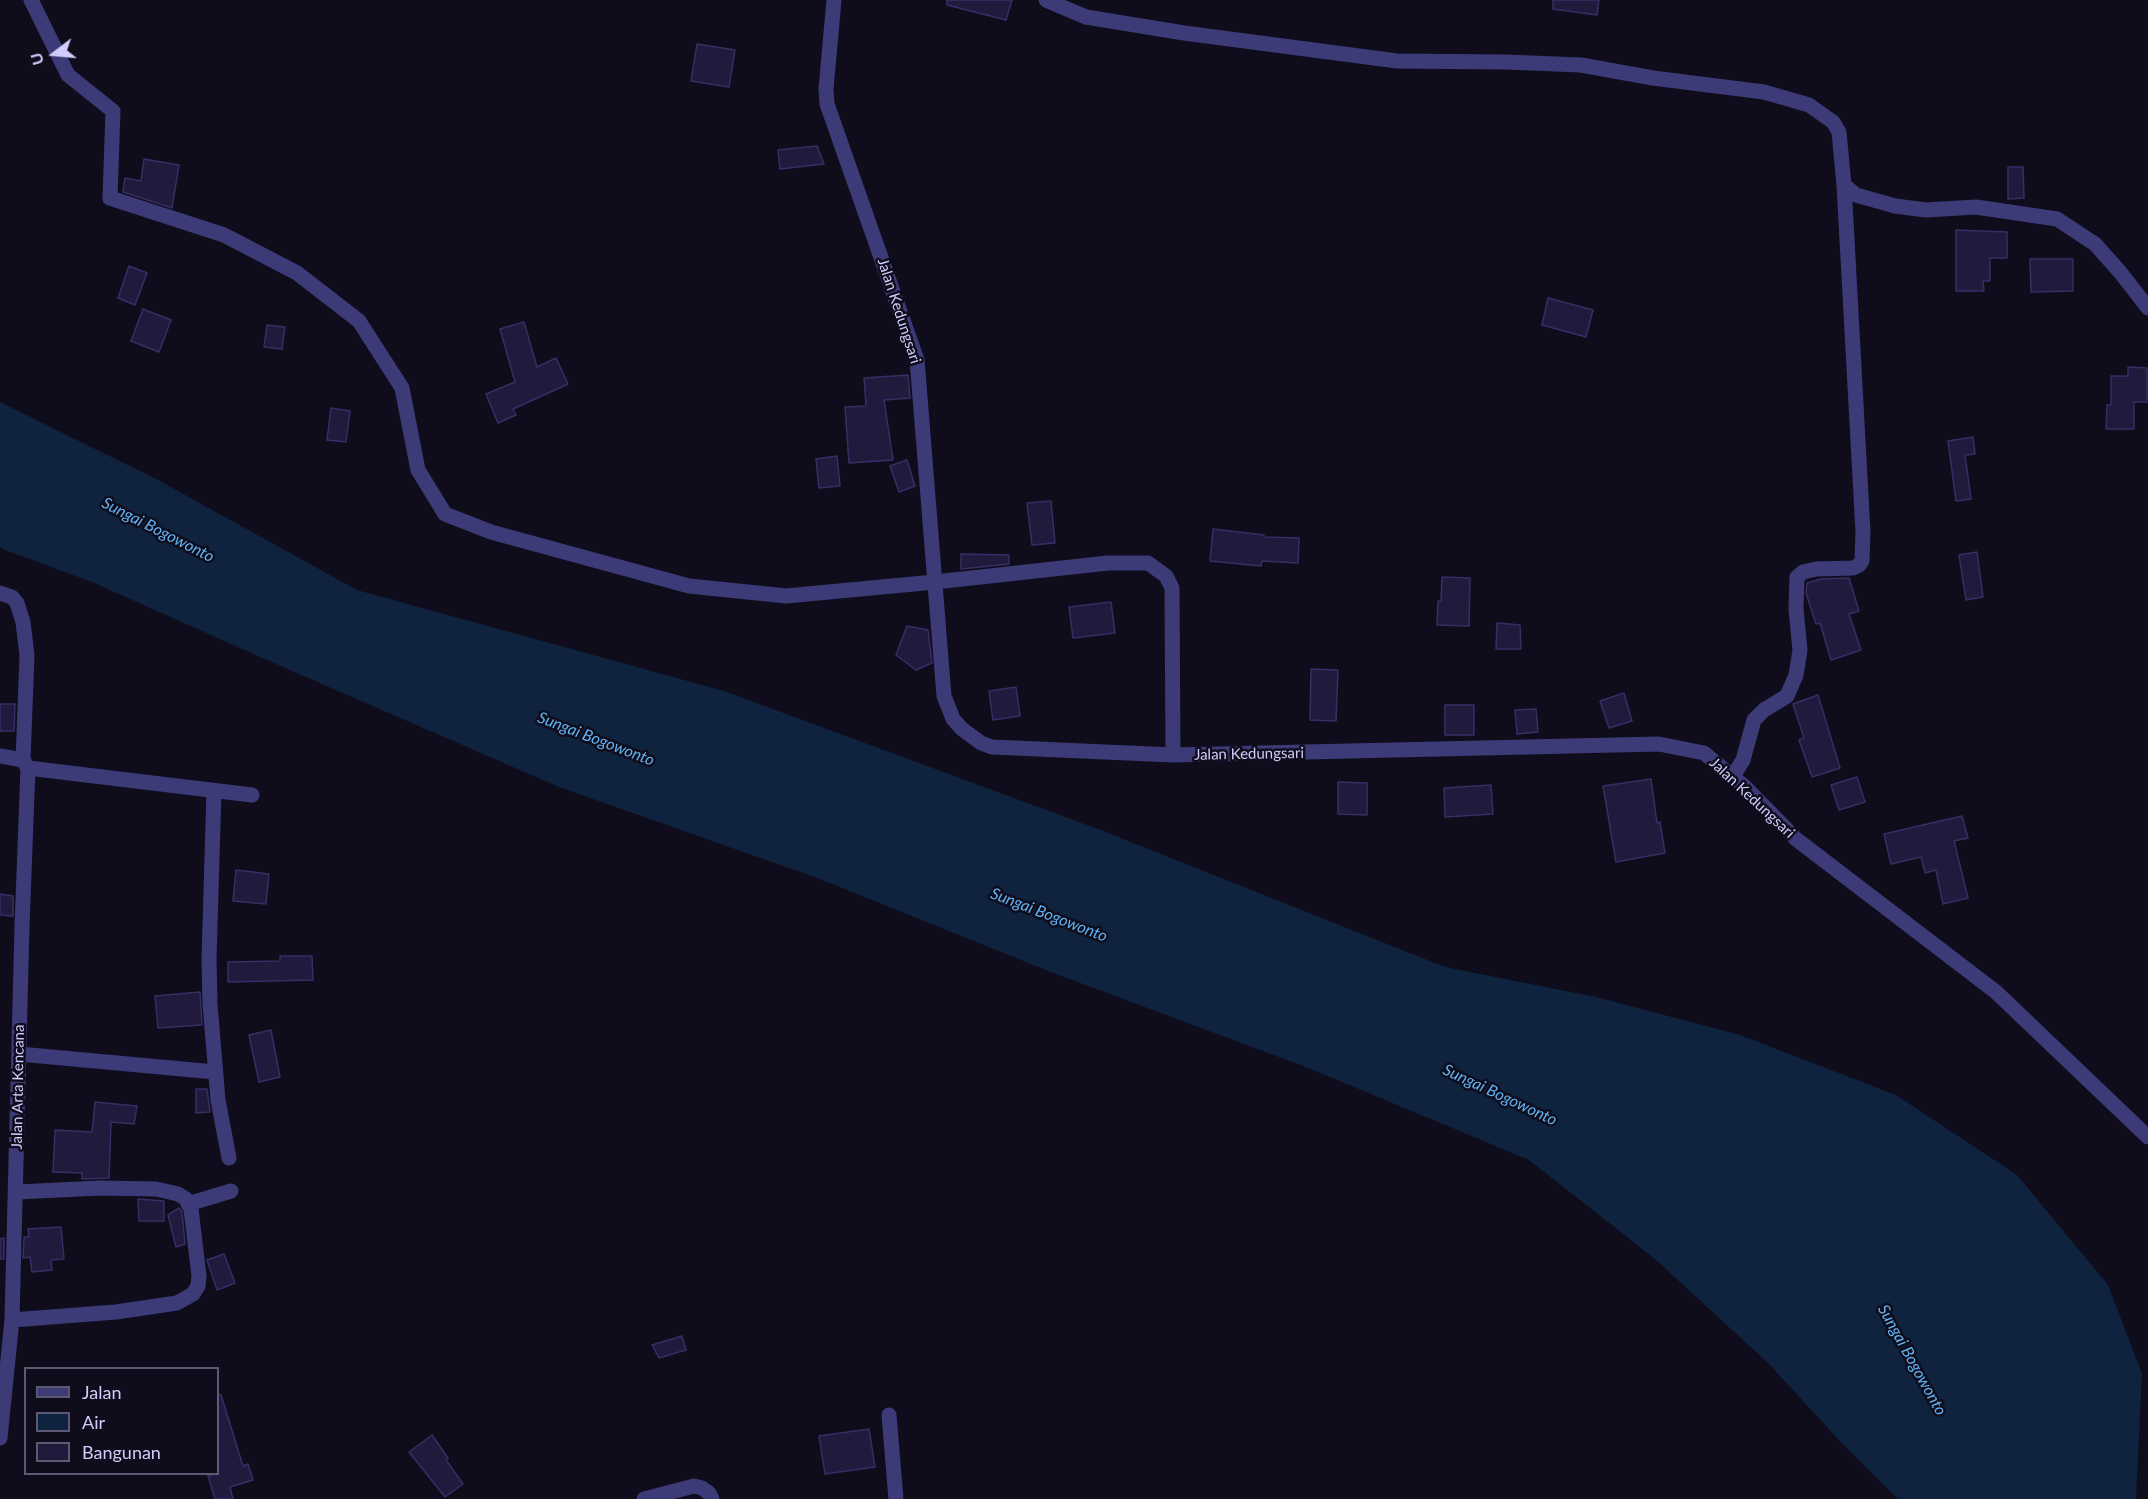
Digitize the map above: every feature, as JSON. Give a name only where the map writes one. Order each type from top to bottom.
[{"type":"street","points":[[31,0],[68,75],[113,111],[110,198],[224,235],[297,273],[358,321],[402,388],[418,470],[445,514],[492,532],[689,586],[786,596],[1108,563],[1148,563],[1166,576],[1172,588],[1173,755]]},
{"type":"street","name":"Jalan Kedungsari","points":[[834,0],[827,104],[917,360],[944,696],[953,719],[967,733],[981,743],[992,747],[1173,755],[1659,744],[1704,753],[1733,777],[1796,839],[1996,992],[2148,1137]]},
{"type":"street","points":[[1046,0],[1086,17],[1184,33],[1373,58],[1397,61],[1581,65],[1653,78],[1764,92],[1809,105],[1833,122],[1839,132],[1844,185],[1863,532],[1862,561],[1853,568],[1816,569],[1803,572],[1797,577],[1796,609],[1800,650],[1796,675],[1787,696],[1764,710],[1754,720],[1743,760],[1733,777]]},
{"type":"street","points":[[1844,185],[1856,195],[1895,206],[1926,210],[1976,207],[2057,219],[2095,244],[2148,308]]},
{"type":"street","name":"Jalan Arta Kencana","points":[[0,593],[12,597],[17,603],[23,622],[27,655],[17,1192],[12,1320],[5,1344],[0,1438]]},
{"type":"street","points":[[0,756],[26,764],[252,795]]},
{"type":"street","points":[[214,791],[209,959],[210,1004],[215,1072],[229,1158]]},
{"type":"street","points":[[19,1054],[215,1072]]},
{"type":"street","points":[[12,1320],[116,1312],[169,1304],[185,1300],[193,1294],[198,1286],[199,1276],[193,1218],[188,1204],[178,1194],[156,1189],[100,1188],[17,1192]]},
{"type":"street","points":[[188,1204],[231,1191]]},
{"type":"street","points":[[889,1415],[896,1499]]},
{"type":"street","points":[[644,1499],[694,1486],[709,1493],[712,1499]]},
{"type":"water","name":"Sungai Bogowonto","points":[[0,402],[158,480],[357,590],[724,691],[1098,829],[1445,967],[1596,997],[1740,1035],[1896,1095],[2017,1175],[2108,1285],[2142,1374],[2136,1499],[1898,1499],[1838,1439],[1768,1363],[1655,1259],[1529,1160],[1306,1067],[1048,971],[820,879],[559,787],[92,582],[2,549],[0,547]]},
{"type":"building","points":[[947,0],[1012,0],[1006,20],[947,5]]},
{"type":"building","points":[[1553,0],[1599,0],[1597,15],[1553,9]]},
{"type":"building","points":[[697,44],[735,50],[729,87],[691,81]]},
{"type":"building","points":[[817,146],[824,164],[780,169],[778,150]]},
{"type":"building","points":[[144,159],[179,165],[172,208],[123,192],[125,178],[141,181]]},
{"type":"building","points":[[2008,167],[2023,167],[2024,198],[2008,199]]},
{"type":"building","points":[[1956,230],[2007,232],[2007,258],[1990,258],[1990,281],[1983,281],[1984,291],[1956,291]]},
{"type":"building","points":[[2030,259],[2073,259],[2073,291],[2031,292]]},
{"type":"building","points":[[129,266],[147,273],[135,305],[118,298]]},
{"type":"building","points":[[1548,298],[1593,310],[1586,337],[1542,325]]},
{"type":"building","points":[[143,309],[171,320],[159,352],[131,341]]},
{"type":"building","points":[[524,322],[537,367],[556,358],[568,384],[513,409],[516,415],[498,423],[486,394],[515,382],[500,329]]},
{"type":"building","points":[[267,325],[285,327],[282,349],[264,347]]},
{"type":"building","points":[[2128,367],[2147,368],[2147,402],[2134,402],[2134,429],[2106,429],[2107,405],[2111,405],[2111,376],[2128,376]]},
{"type":"building","points":[[908,375],[910,398],[884,400],[893,460],[849,463],[845,407],[866,406],[864,378]]},
{"type":"building","points":[[331,408],[350,411],[346,442],[327,440]]},
{"type":"building","points":[[1973,437],[1975,454],[1965,455],[1971,499],[1956,501],[1948,441]]},
{"type":"building","points":[[837,456],[840,486],[819,488],[816,459]]},
{"type":"building","points":[[907,460],[915,486],[899,492],[890,466]]},
{"type":"building","points":[[1051,501],[1055,543],[1032,545],[1027,503]]},
{"type":"building","points":[[1213,529],[1264,535],[1264,537],[1299,538],[1298,563],[1262,561],[1261,566],[1210,561]]},
{"type":"building","points":[[1977,552],[1983,597],[1966,600],[1959,555]]},
{"type":"building","points":[[961,554],[1009,555],[1009,564],[961,569]]},
{"type":"building","points":[[1442,577],[1470,578],[1469,626],[1437,625]]},
{"type":"building","points":[[1849,578],[1859,611],[1849,614],[1861,650],[1831,660],[1820,623],[1816,624],[1806,593],[1807,583],[1821,579]]},
{"type":"building","points":[[1111,602],[1115,633],[1073,638],[1069,607]]},
{"type":"building","points":[[1497,623],[1520,625],[1521,649],[1496,649]]},
{"type":"building","points":[[907,626],[928,630],[932,663],[916,670],[896,655]]},
{"type":"building","points":[[1311,669],[1338,670],[1336,721],[1310,720]]},
{"type":"building","points":[[1016,687],[1020,716],[993,720],[989,691]]},
{"type":"building","points":[[1624,693],[1632,721],[1609,728],[1600,701]]},
{"type":"building","points":[[1818,695],[1840,768],[1812,777],[1799,740],[1804,738],[1793,704]]},
{"type":"building","points":[[0,704],[15,704],[14,731],[0,731]]},
{"type":"building","points":[[1445,705],[1474,705],[1474,735],[1445,735]]},
{"type":"building","points":[[1536,709],[1538,732],[1517,734],[1515,710]]},
{"type":"building","points":[[1857,777],[1865,802],[1839,810],[1831,785]]},
{"type":"building","points":[[1651,779],[1657,823],[1660,822],[1665,853],[1616,862],[1603,786]]},
{"type":"building","points":[[1338,782],[1367,783],[1367,815],[1338,814]]},
{"type":"building","points":[[1491,785],[1493,814],[1445,817],[1444,788]]},
{"type":"building","points":[[1962,816],[1968,838],[1954,841],[1968,898],[1943,904],[1936,870],[1925,873],[1921,857],[1891,864],[1884,834]]},
{"type":"building","points":[[236,870],[269,874],[266,904],[233,901]]},
{"type":"building","points":[[0,894],[13,896],[13,916],[0,915]]},
{"type":"building","points":[[280,956],[312,956],[313,980],[228,982],[228,962],[280,961]]},
{"type":"building","points":[[200,992],[202,1025],[158,1028],[155,996]]},
{"type":"building","points":[[271,1030],[280,1077],[259,1082],[249,1035]]},
{"type":"building","points":[[196,1089],[207,1089],[210,1112],[196,1113]]},
{"type":"building","points":[[95,1102],[137,1106],[134,1124],[111,1122],[109,1178],[82,1179],[82,1173],[53,1172],[55,1130],[92,1132]]},
{"type":"building","points":[[138,1199],[164,1201],[164,1221],[139,1221]]},
{"type":"building","points":[[179,1208],[182,1212],[185,1244],[176,1247],[168,1215]]},
{"type":"building","points":[[61,1227],[64,1259],[51,1260],[52,1270],[32,1272],[30,1257],[23,1258],[24,1237],[29,1237],[28,1229]]},
{"type":"building","points":[[4,1238],[4,1259],[0,1259],[0,1239]]},
{"type":"building","points":[[224,1254],[235,1283],[217,1290],[207,1260]]},
{"type":"building","points":[[682,1336],[686,1350],[659,1358],[652,1345]]},
{"type":"building","points":[[219,1395],[221,1395],[243,1466],[248,1464],[253,1480],[230,1487],[233,1499],[215,1499],[208,1476],[219,1475]]},
{"type":"building","points":[[869,1429],[875,1467],[825,1474],[819,1436]]},
{"type":"building","points":[[432,1435],[463,1484],[445,1497],[409,1452]]}]
